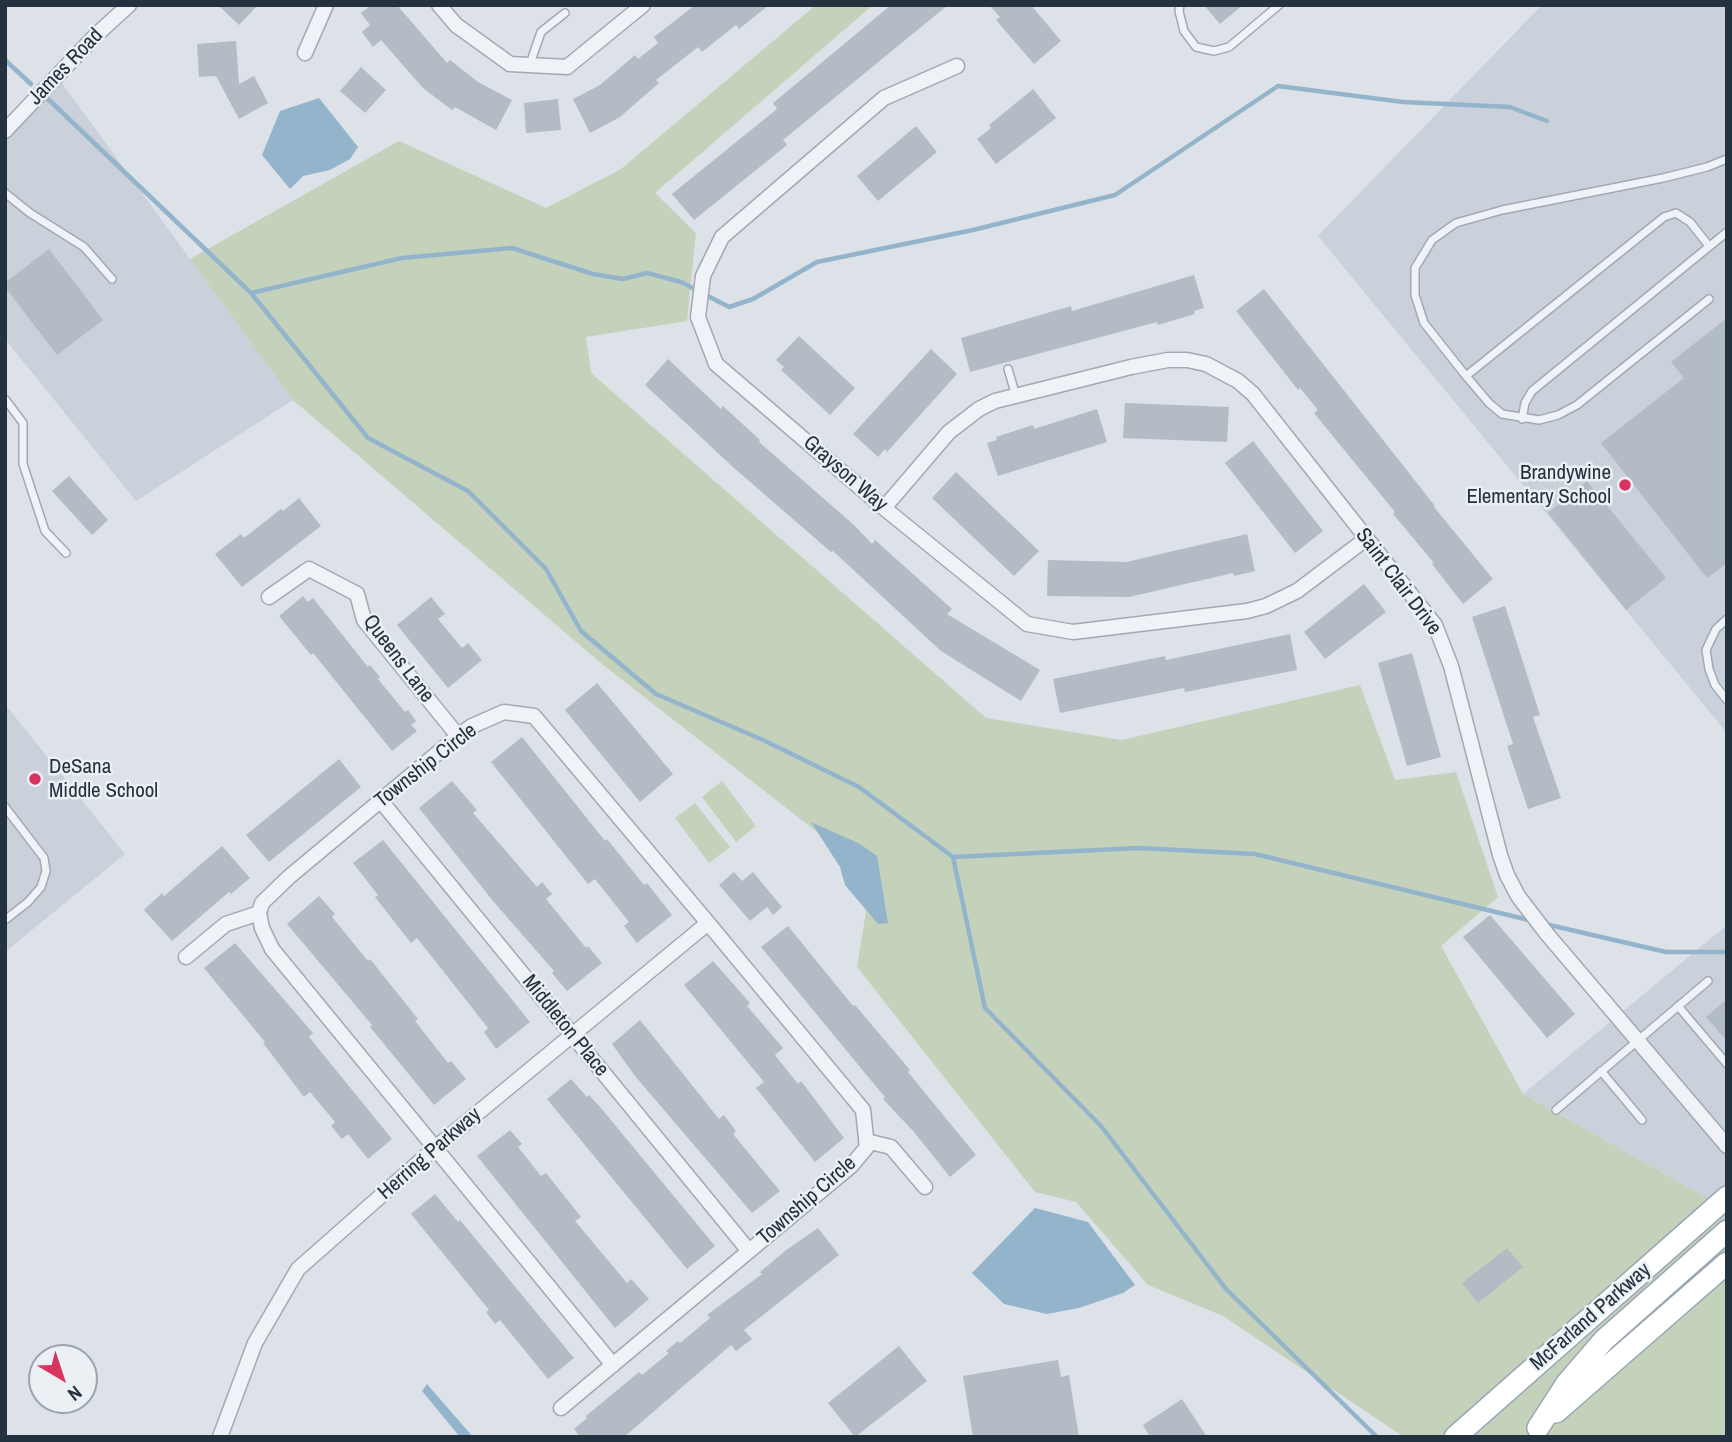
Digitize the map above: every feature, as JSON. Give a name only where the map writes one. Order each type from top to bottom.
[{"type":"main road","name":"McFarland Parkway","points":[[1455,1437],[1727,1197]]},
{"type":"main road","points":[[1533,1432],[1567,1383],[1604,1339],[1727,1231]]},
{"type":"main road","points":[[1533,1432],[1727,1263]]},
{"type":"street","name":"James Road","points":[[5,131],[87,44],[129,5]]},
{"type":"street","points":[[305,53],[326,5]]},
{"type":"street","points":[[439,5],[456,25],[510,64],[567,67],[643,5]]},
{"type":"street","name":"Grayson Way","points":[[957,66],[884,98],[722,237],[703,276],[698,317],[716,363],[884,508],[1027,624],[1073,632],[1247,611],[1297,592],[1366,539]]},
{"type":"street","name":"Saint Clair Drive","points":[[884,508],[936,446],[962,420],[995,401],[1150,363],[1187,360],[1206,364],[1238,381],[1253,394],[1435,625],[1444,644],[1500,855],[1513,886],[1547,934],[1727,1146]]},
{"type":"street","name":"Queens Lane","points":[[269,597],[309,569],[357,594],[364,620],[458,736]]},
{"type":"street","name":"Township Circle","points":[[260,913],[262,903],[289,877],[458,736],[472,726],[504,712],[534,716],[863,1110],[867,1147],[851,1166],[561,1408]]},
{"type":"street","name":"Middleton Place","points":[[381,801],[749,1251]]},
{"type":"street","points":[[186,957],[226,924],[260,913],[262,928],[272,949],[613,1365]]},
{"type":"street","name":"Herring Parkway","points":[[220,1437],[255,1343],[298,1269],[434,1149],[708,923]]},
{"type":"street","points":[[866,1141],[891,1147],[925,1187]]},
{"type":"lane","points":[[1180,5],[1184,31],[1196,47],[1214,51],[1229,47],[1279,5]]},
{"type":"lane","points":[[530,65],[541,32],[565,13]]},
{"type":"lane","points":[[1709,299],[1577,405],[1558,415],[1539,420],[1522,419],[1502,414],[1489,404],[1424,323],[1415,296],[1415,268],[1432,240],[1456,223],[1490,213],[1662,178],[1727,159]]},
{"type":"lane","points":[[5,193],[30,213],[84,247],[112,279]]},
{"type":"lane","points":[[1465,376],[1664,217],[1676,213],[1690,222],[1709,246]]},
{"type":"lane","points":[[1522,419],[1525,404],[1532,391],[1727,232]]},
{"type":"lane","points":[[1009,369],[1016,396]]},
{"type":"lane","points":[[5,399],[23,423],[23,464],[46,531],[66,553]]},
{"type":"lane","points":[[1727,619],[1716,629],[1706,650],[1715,685],[1727,700]]},
{"type":"lane","points":[[5,807],[44,858],[46,871],[41,887],[28,902],[5,920]]},
{"type":"lane","points":[[1556,1110],[1708,981]]},
{"type":"lane","points":[[1678,1006],[1727,1064]]},
{"type":"lane","points":[[1601,1071],[1642,1120]]},
{"type":"shaded area","name":"Brandywine Elementary School","points":[[1542,5],[1727,5],[1727,733],[1318,236]]},
{"type":"shaded area","points":[[56,75],[293,400],[136,501],[5,339],[5,121]]},
{"type":"shaded area","name":"DeSana Middle School","points":[[5,704],[125,854],[5,952]]},
{"type":"shaded area","points":[[1727,925],[1727,1209],[1523,1094]]},
{"type":"green space","points":[[816,5],[873,5],[655,193],[696,233],[687,321],[586,337],[591,373],[986,718],[1122,740],[1360,685],[1395,780],[1456,772],[1498,897],[1441,946],[1523,1094],[1727,1209],[1727,1437],[1404,1437],[1223,1316],[1148,1285],[1076,1202],[1035,1192],[857,967],[872,875],[602,664],[293,400],[190,259],[399,141],[546,208],[621,169]]},
{"type":"green space","points":[[722,781],[756,826],[736,842],[702,797]]},
{"type":"green space","points":[[695,803],[730,847],[709,863],[675,818]]},
{"type":"water","points":[[319,98],[358,147],[350,159],[330,170],[303,176],[290,189],[262,155],[280,111]]},
{"type":"water","points":[[811,822],[860,844],[877,856],[888,923],[878,924],[845,885],[840,867]]},
{"type":"water","points":[[1035,1208],[1088,1222],[1135,1285],[1123,1293],[1079,1308],[1047,1314],[1004,1304],[972,1273]]},
{"type":"water","points":[[427,1384],[473,1437],[460,1437],[422,1391]]},
{"type":"building","points":[[218,5],[258,5],[239,25]]},
{"type":"building","points":[[372,5],[397,5],[447,63],[450,60],[478,82],[512,100],[496,130],[455,107],[452,110],[423,88],[381,40],[373,47],[362,32],[370,25],[361,13]]},
{"type":"building","points":[[695,5],[769,5],[739,29],[736,25],[702,52],[698,47],[656,80],[659,83],[620,117],[590,133],[573,99],[600,85],[635,55],[638,59],[658,43],[654,37]]},
{"type":"building","points":[[891,5],[948,5],[783,140],[787,145],[694,220],[672,194],[777,109],[773,103]]},
{"type":"building","points":[[989,5],[1031,5],[1061,41],[1034,64],[996,20],[1000,17]]},
{"type":"building","points":[[1204,5],[1243,5],[1220,24]]},
{"type":"building","points":[[236,41],[239,84],[254,76],[268,103],[239,119],[216,76],[199,77],[197,44]]},
{"type":"building","points":[[361,67],[386,90],[365,113],[340,91]]},
{"type":"building","points":[[1033,89],[1056,118],[996,164],[977,139],[991,128],[989,125]]},
{"type":"building","points":[[558,99],[561,130],[526,133],[524,103]]},
{"type":"building","points":[[916,126],[937,152],[878,201],[857,176]]},
{"type":"building","points":[[49,249],[103,320],[57,355],[5,287],[5,283]]},
{"type":"building","points":[[1194,275],[1204,308],[1194,311],[1195,314],[970,372],[961,338],[1071,306],[1072,311]]},
{"type":"building","points":[[1264,289],[1493,579],[1463,604],[1432,564],[1434,563],[1393,514],[1395,512],[1314,413],[1318,410],[1300,388],[1298,390],[1236,311]]},
{"type":"building","points":[[1727,318],[1727,563],[1707,578],[1601,443],[1684,378],[1671,362]]},
{"type":"building","points":[[799,336],[855,388],[830,415],[781,370],[784,367],[776,360]]},
{"type":"building","points":[[931,349],[957,374],[887,452],[885,449],[878,457],[853,434]]},
{"type":"building","points":[[668,359],[721,409],[723,406],[872,544],[875,540],[952,609],[947,614],[1040,670],[1021,701],[941,651],[833,551],[734,468],[645,385]]},
{"type":"building","points":[[1125,403],[1229,407],[1227,442],[1123,438]]},
{"type":"building","points":[[1097,409],[1107,442],[998,476],[987,443],[997,440],[996,437],[1033,425],[1034,429]]},
{"type":"building","points":[[1253,441],[1323,531],[1295,553],[1225,463]]},
{"type":"building","points":[[956,472],[1039,551],[1014,576],[932,498]]},
{"type":"building","points":[[69,476],[108,520],[92,535],[52,491]]},
{"type":"building","points":[[1587,481],[1666,578],[1626,610],[1548,513]]},
{"type":"building","points":[[299,498],[321,526],[242,587],[215,554],[241,534],[244,538]]},
{"type":"building","points":[[1247,534],[1255,571],[1234,576],[1233,573],[1129,597],[1047,596],[1048,560],[1126,562]]},
{"type":"building","points":[[1364,584],[1386,612],[1325,659],[1304,632]]},
{"type":"building","points":[[303,596],[308,602],[313,598],[368,667],[370,665],[380,677],[378,679],[405,712],[408,710],[416,721],[411,725],[417,731],[392,751],[313,653],[311,655],[279,616]]},
{"type":"building","points":[[431,597],[445,614],[438,619],[462,648],[468,643],[482,660],[448,688],[397,625]]},
{"type":"building","points":[[1505,606],[1540,715],[1533,717],[1561,798],[1528,809],[1507,746],[1513,744],[1472,617]]},
{"type":"building","points":[[1290,634],[1297,670],[1185,692],[1184,688],[1060,713],[1053,679],[1165,656],[1166,660]]},
{"type":"building","points":[[1412,653],[1441,757],[1407,766],[1378,663]]},
{"type":"building","points":[[597,683],[673,774],[640,802],[565,710]]},
{"type":"building","points":[[522,737],[605,841],[607,839],[644,885],[647,883],[672,915],[637,943],[624,926],[629,922],[595,879],[588,884],[491,762]]},
{"type":"building","points":[[339,759],[361,787],[269,862],[246,835]]},
{"type":"building","points":[[452,781],[477,810],[473,813],[537,887],[542,882],[552,894],[546,899],[586,948],[588,946],[602,963],[567,991],[552,973],[554,971],[493,901],[419,808]]},
{"type":"building","points":[[383,840],[530,1022],[496,1049],[484,1032],[488,1028],[417,938],[411,943],[375,897],[378,895],[353,863]]},
{"type":"building","points":[[222,846],[250,878],[231,894],[229,892],[172,941],[144,910]]},
{"type":"building","points":[[734,872],[742,881],[753,872],[782,907],[773,915],[767,907],[750,921],[719,885]]},
{"type":"building","points":[[319,896],[335,914],[332,917],[418,1019],[415,1021],[448,1063],[451,1061],[466,1079],[434,1105],[370,1027],[372,1025],[287,924]]},
{"type":"building","points":[[1490,915],[1575,1014],[1547,1038],[1463,937]]},
{"type":"building","points":[[788,926],[853,1006],[855,1005],[910,1070],[908,1072],[976,1155],[950,1177],[883,1099],[885,1097],[761,947]]},
{"type":"building","points":[[235,943],[313,1033],[309,1037],[392,1139],[368,1159],[348,1134],[342,1139],[331,1126],[335,1122],[310,1092],[304,1097],[263,1043],[265,1042],[204,968]]},
{"type":"building","points":[[713,961],[750,1003],[747,1006],[783,1048],[775,1055],[798,1084],[801,1081],[844,1138],[815,1162],[756,1088],[764,1082],[684,985]]},
{"type":"building","points":[[1727,999],[1727,1041],[1706,1017]]},
{"type":"building","points":[[640,1020],[719,1119],[724,1115],[736,1131],[733,1134],[780,1191],[752,1213],[635,1076],[612,1044]]},
{"type":"building","points":[[571,1079],[601,1108],[715,1246],[687,1269],[547,1099]]},
{"type":"building","points":[[510,1130],[522,1144],[518,1147],[541,1176],[546,1173],[581,1217],[575,1221],[627,1283],[631,1279],[649,1299],[615,1328],[477,1156]]},
{"type":"building","points":[[435,1194],[458,1222],[460,1220],[574,1358],[548,1379],[500,1320],[495,1324],[486,1312],[489,1310],[411,1214]]},
{"type":"building","points":[[818,1228],[839,1255],[744,1330],[752,1339],[736,1351],[731,1345],[624,1437],[580,1437],[574,1429],[586,1416],[639,1372],[642,1375],[669,1353],[666,1351],[710,1318],[707,1315],[762,1274],[760,1272],[785,1251]]},
{"type":"building","points":[[1507,1248],[1523,1267],[1478,1303],[1462,1283]]},
{"type":"building","points":[[899,1346],[927,1381],[855,1437],[828,1403]]},
{"type":"building","points":[[1058,1360],[1061,1377],[1069,1375],[1079,1437],[973,1437],[963,1376]]},
{"type":"building","points":[[1182,1399],[1207,1437],[1150,1437],[1143,1425]]},
{"type":"waterway","points":[[5,60],[31,84]]},
{"type":"waterway","points":[[251,293],[402,258],[512,248],[593,274],[623,279],[647,273],[681,282],[729,307],[753,299],[817,262],[973,230],[1115,195],[1278,86],[1403,102],[1510,107],[1547,121]]},
{"type":"waterway","points":[[47,98],[251,293],[368,438],[468,491],[546,569],[581,631],[656,694],[763,740],[859,787],[953,857],[1139,848],[1255,854],[1533,921]]},
{"type":"waterway","points":[[953,857],[985,1008],[1101,1126],[1226,1289],[1377,1437]]},
{"type":"waterway","points":[[1545,924],[1666,952],[1727,952]]},
{"type":"place","name":"Brandywine Elementary School","points":[[1625,485]]},
{"type":"place","name":"DeSana Middle School","points":[[35,779]]}]
